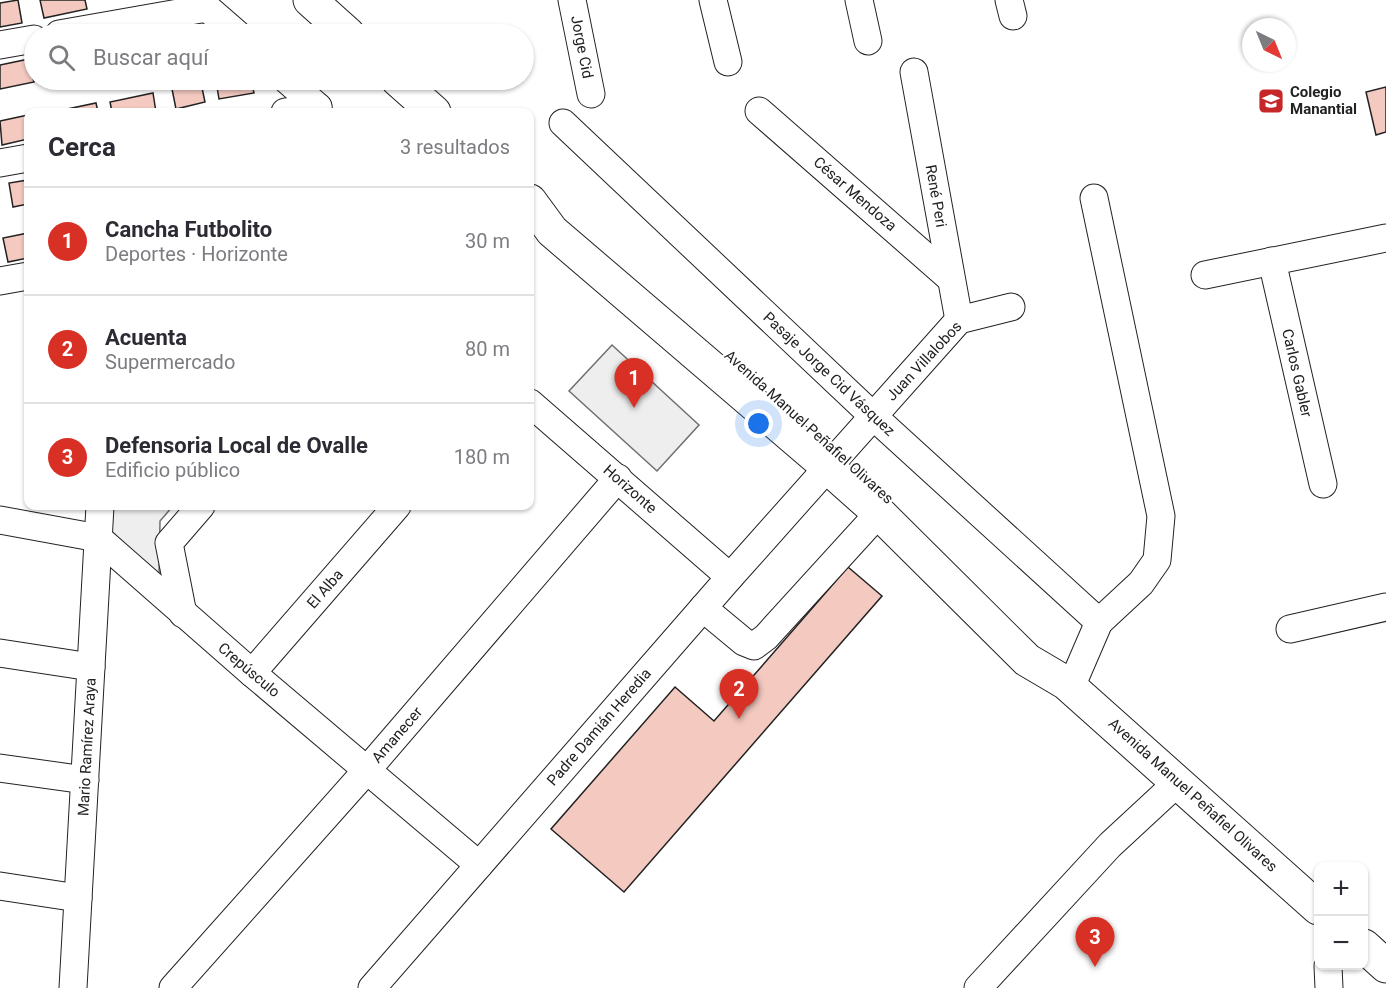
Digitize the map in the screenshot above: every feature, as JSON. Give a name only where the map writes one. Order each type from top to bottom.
[{"type":"main road","points":[[310,0],[337,24]]},
{"type":"main road","points":[[409,90],[430,108]]},
{"type":"main road","name":"Avenida Manuel Peñafiel Olivares","points":[[534,199],[567,216],[834,460],[1041,643],[1069,685]]},
{"type":"main road","name":"Avenida Manuel Peñafiel Olivares","points":[[534,206],[552,231],[834,460],[879,513],[1027,660],[1069,685],[1314,904]]},
{"type":"main road","points":[[1368,944],[1386,942]]},
{"type":"main road","points":[[1368,948],[1386,966]]},
{"type":"street","name":"Jorge Cid","points":[[572,0],[591,94]]},
{"type":"street","points":[[713,0],[728,62]]},
{"type":"street","points":[[859,0],[868,42]]},
{"type":"street","points":[[107,24],[203,4],[226,24]]},
{"type":"street","points":[[0,45],[24,41]]},
{"type":"street","name":"René Peri","points":[[914,72],[959,320]]},
{"type":"street","points":[[298,90],[318,107],[311,108]]},
{"type":"street","name":"César Mendoza","points":[[759,111],[950,278]]},
{"type":"street","name":"Pasaje Jorge Cid Vásquez","points":[[563,123],[873,416],[1099,622]]},
{"type":"street","points":[[0,163],[24,159]]},
{"type":"street","points":[[1069,685],[1099,622],[1141,583],[1157,560],[1161,516],[1094,198]]},
{"type":"street","points":[[1205,275],[1386,238]]},
{"type":"street","name":"Carlos Gabler","points":[[1272,261],[1323,484]]},
{"type":"street","points":[[0,281],[24,277]]},
{"type":"street","name":"Juan Villalobos","points":[[834,460],[959,320],[1011,307]]},
{"type":"street","name":"Horizonte","points":[[534,406],[730,577]]},
{"type":"street","name":"Padre Damián Heredia","points":[[372,988],[834,460]]},
{"type":"street","name":"Amanecer","points":[[173,988],[367,770],[618,478]]},
{"type":"street","name":"Mario Ramírez Araya","points":[[73,988],[100,510]]},
{"type":"street","points":[[183,614],[169,543],[198,510]]},
{"type":"street","name":"El Alba","points":[[252,673],[394,510]]},
{"type":"street","points":[[703,609],[744,642],[754,646],[766,637],[879,513]]},
{"type":"street","points":[[0,520],[98,538]]},
{"type":"street","name":"Crepúsculo","points":[[98,538],[183,614],[479,865]]},
{"type":"street","points":[[1290,629],[1386,606]]},
{"type":"street","points":[[0,653],[91,667]]},
{"type":"street","points":[[0,768],[85,780]]},
{"type":"street","points":[[978,988],[1110,845],[1178,782]]},
{"type":"street","points":[[0,886],[78,898]]},
{"type":"street","points":[[1328,970],[1329,988]]},
{"type":"shaded area","points":[[612,345],[699,425],[657,471],[569,391]]},
{"type":"shaded area","points":[[105,510],[170,510],[160,521],[159,577],[103,523]]},
{"type":"building","points":[[18,0],[22,23],[0,27],[0,3]]},
{"type":"building","points":[[40,0],[85,0],[87,9],[44,18]]},
{"type":"building","points":[[24,60],[24,84],[0,89],[0,65]]},
{"type":"building","points":[[1386,87],[1386,132],[1376,135],[1366,92]]},
{"type":"building","points":[[172,90],[202,90],[205,102],[176,108]]},
{"type":"building","points":[[218,90],[253,90],[254,93],[219,99]]},
{"type":"building","points":[[153,93],[155,108],[111,108],[110,102]]},
{"type":"building","points":[[96,103],[97,108],[72,108]]},
{"type":"building","points":[[24,116],[24,140],[2,145],[0,121]]},
{"type":"building","points":[[24,181],[24,205],[13,207],[9,183]]},
{"type":"building","points":[[24,234],[24,259],[8,262],[3,238]]},
{"type":"building","points":[[848,567],[882,596],[624,892],[551,829],[675,687],[714,721]]},
{"type":"place","name":"Colegio Manantial","points":[[1271,101]]},
{"type":"place","name":"Cancha Futbolito","points":[[634,408]]},
{"type":"place","name":"Acuenta","points":[[739,719]]},
{"type":"place","name":"Defensoria Local de Ovalle","points":[[1095,967]]}]
